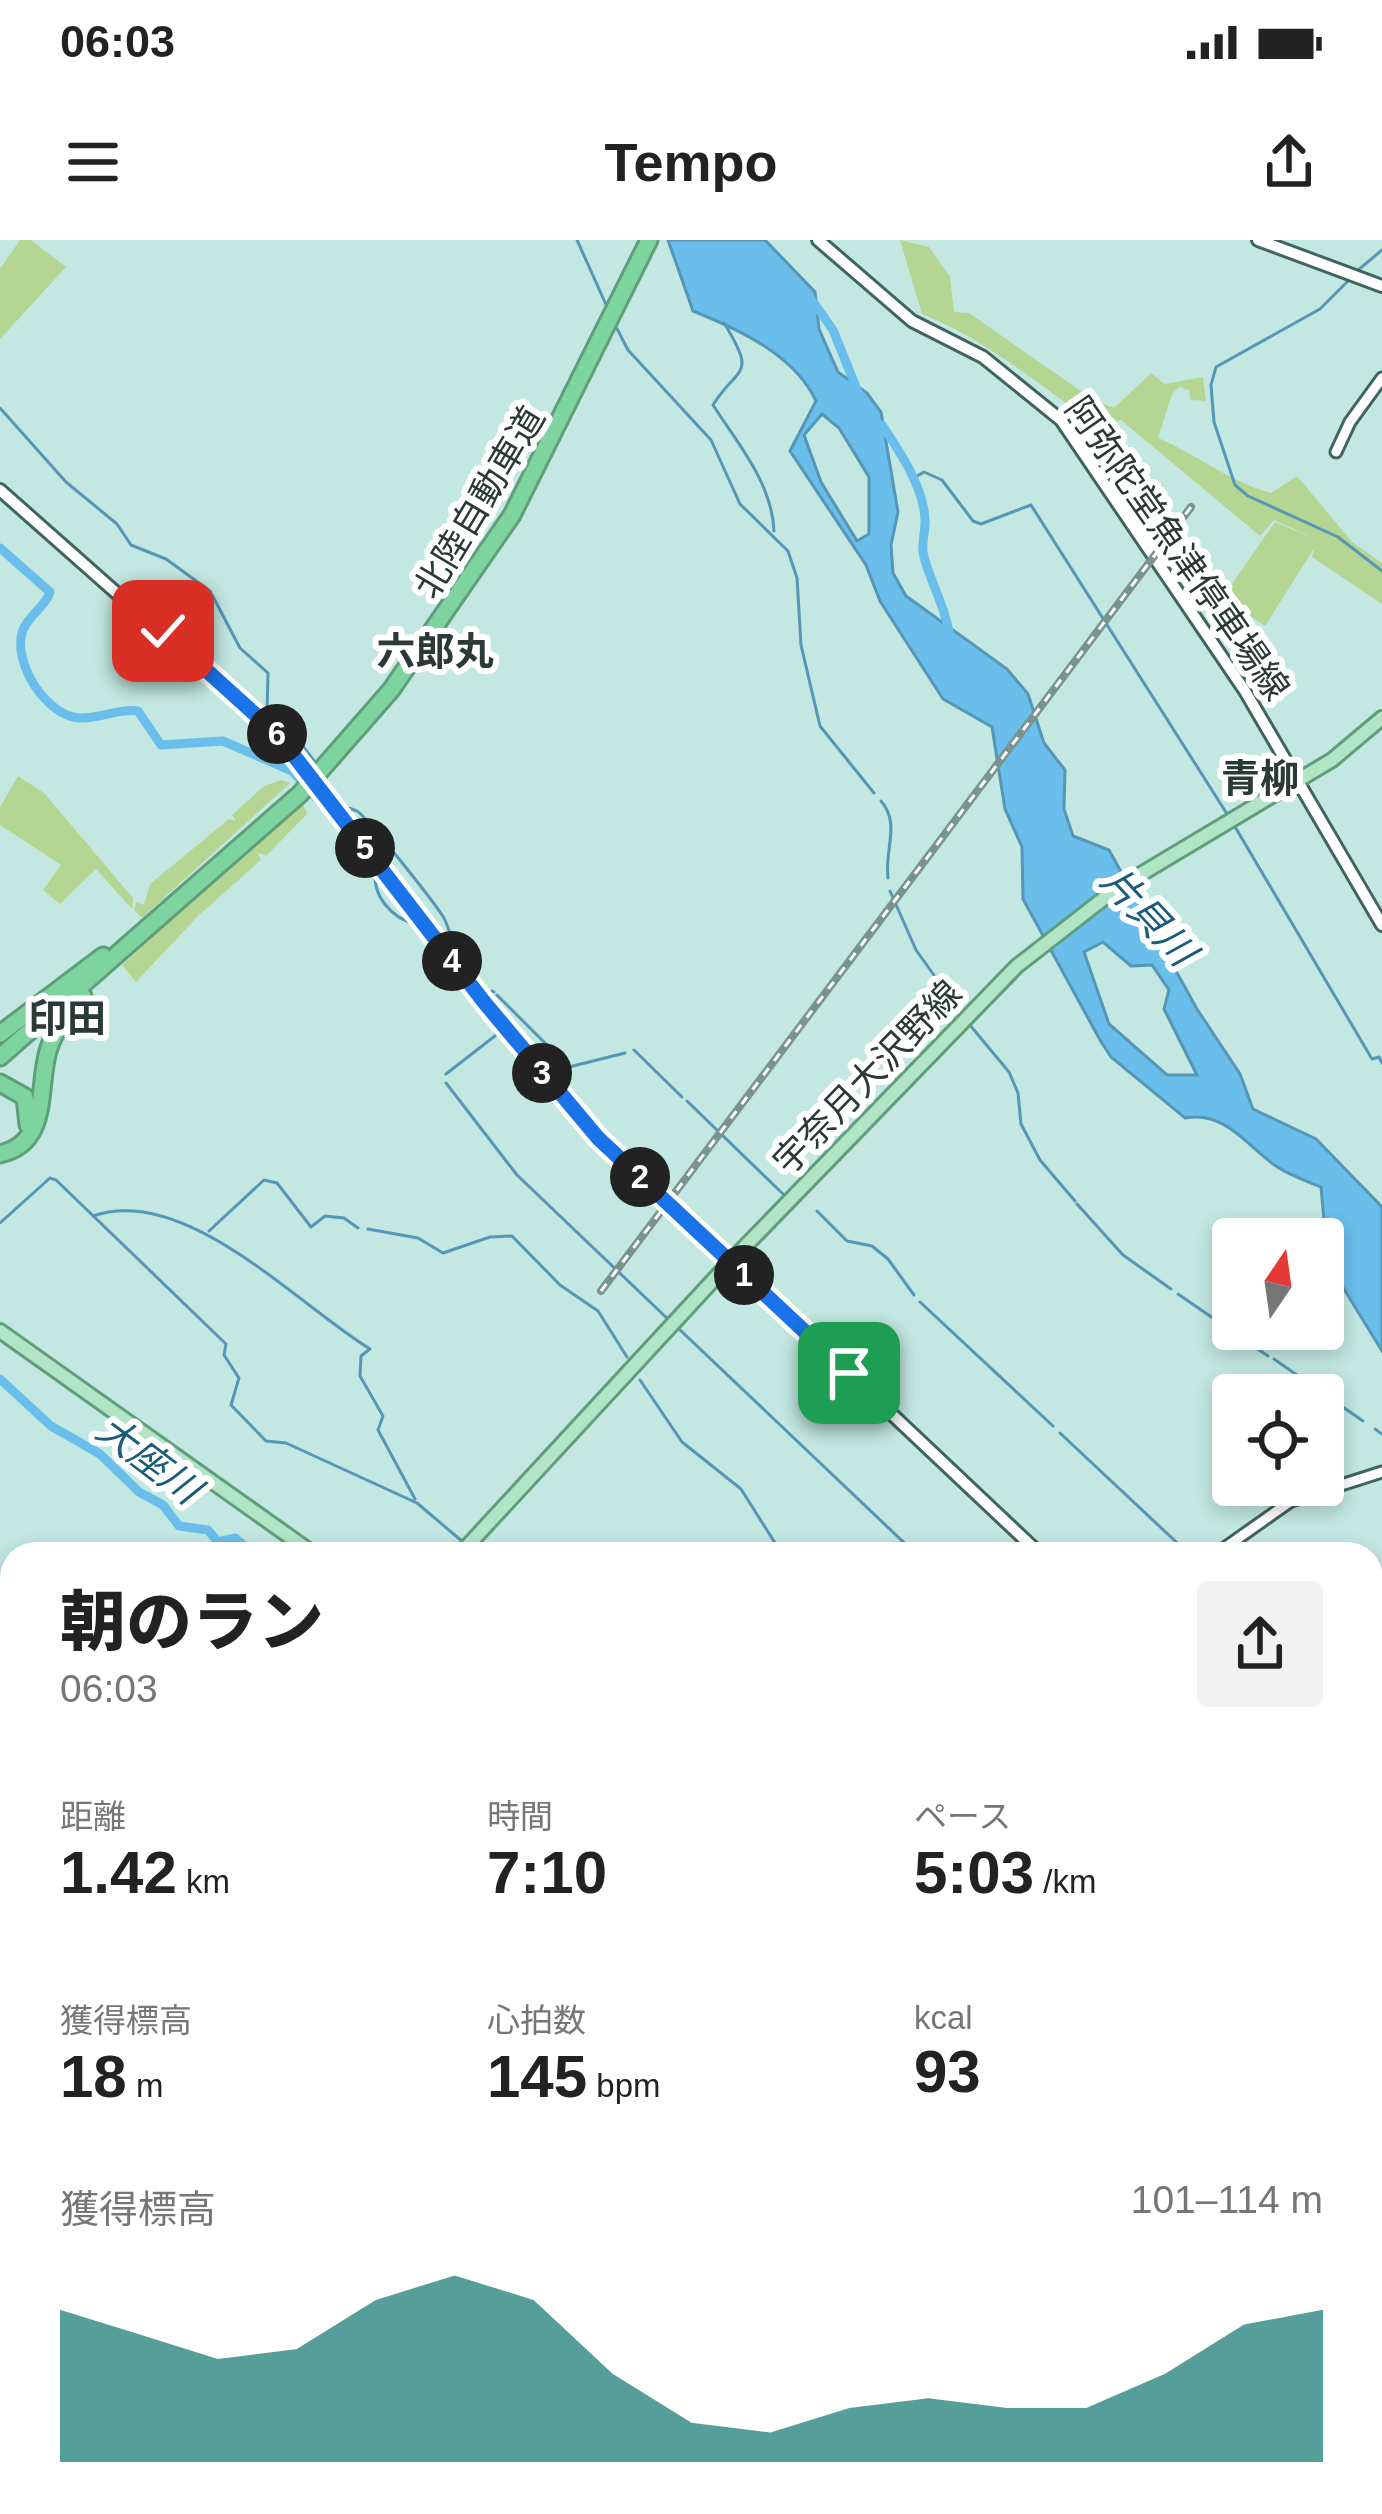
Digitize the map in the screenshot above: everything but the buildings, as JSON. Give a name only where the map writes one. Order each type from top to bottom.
[{"type":"highway","name":"北陸自動車道","points":[[629,272],[639,240]]},
{"type":"highway","name":"北陸自動車道","points":[[0,1057],[163,919],[297,791],[386,690],[505,512],[649,240]]},
{"type":"highway","name":"北陸自動車道","points":[[0,1046],[297,791]]},
{"type":"highway","points":[[0,1151],[22,1144],[35,1126],[46,1058],[64,1019],[163,919]]},
{"type":"highway","points":[[0,1034],[134,933]]},
{"type":"highway","points":[[0,1083],[21,1093],[30,1113],[23,1136],[0,1151]]},
{"type":"main road","name":"阿弥陀堂魚津停車場線","points":[[818,240],[912,321],[968,347],[1061,420],[1245,691],[1382,925]]},
{"type":"main road","points":[[1258,240],[1382,286]]},
{"type":"main road","points":[[0,490],[278,735],[484,1002],[624,1162],[1027,1542]]},
{"type":"main road","name":"宇奈月大沢野線","points":[[471,1542],[730,1262],[997,985],[1040,947],[1160,862],[1297,782],[1382,718]]},
{"type":"main road","points":[[0,1331],[297,1542]]},
{"type":"street","points":[[1336,452],[1349,422],[1382,378]]},
{"type":"street","points":[[1233,1542],[1291,1501],[1382,1472]]},
{"type":"green space","points":[[20,240],[31,240],[66,267],[0,339],[0,269]]},
{"type":"green space","points":[[900,240],[929,247],[950,277],[954,312],[969,313],[1095,401],[1114,408],[1151,373],[1165,384],[1203,377],[1206,401],[1191,400],[1189,390],[1179,387],[1172,394],[1158,438],[1271,493],[1297,476],[1352,542],[1382,563],[1382,604],[1312,557],[1315,547],[1265,626],[1223,597],[1275,522],[1320,541],[1274,520],[1260,536],[1121,420],[1099,428],[992,351],[922,314]]},
{"type":"green space","points":[[18,776],[44,793],[133,898],[132,909],[96,869],[60,904],[43,890],[61,865],[0,825],[0,807]]},
{"type":"green space","points":[[281,780],[290,783],[142,918],[134,910],[137,902],[144,905],[150,884],[229,819],[236,821],[232,815],[264,786]]},
{"type":"green space","points":[[301,799],[307,814],[266,856],[257,852],[261,860],[198,916],[136,982],[122,965]]},
{"type":"water","points":[[668,240],[765,240],[815,292],[819,329],[838,372],[867,393],[881,412],[898,512],[891,545],[893,573],[906,596],[1007,669],[1028,694],[1044,743],[1065,770],[1064,809],[1073,836],[1109,850],[1197,1009],[1240,1074],[1253,1109],[1316,1139],[1382,1207],[1382,1351],[1344,1289],[1344,1218],[1324,1218],[1321,1187],[1276,1166],[1224,1125],[1212,1119],[1185,1118],[1111,1057],[1100,1040],[1023,899],[1022,847],[1005,809],[992,727],[943,699],[880,601],[866,565],[790,451],[816,401],[794,370],[746,335],[693,311]],"holes":[[[822,414],[839,428],[869,477],[869,534],[857,541],[821,482],[804,435]],[[1103,942],[1131,966],[1152,965],[1169,990],[1164,1009],[1197,1075],[1167,1075],[1109,1024],[1084,952]]]},
{"type":"waterway","points":[[577,240],[608,309]]},
{"type":"waterway","points":[[1357,271],[1382,250]]},
{"type":"waterway","points":[[1349,280],[1320,309],[1216,367],[1211,385],[1214,422],[1235,485],[1248,496],[1338,537],[1382,571]]},
{"type":"waterway","name":"片貝川","points":[[809,296],[833,330],[858,392]]},
{"type":"waterway","points":[[614,323],[628,350],[711,440],[740,504],[788,551],[797,578],[801,645],[820,726],[874,793]]},
{"type":"waterway","points":[[724,323],[742,363],[713,405],[760,480],[774,531]]},
{"type":"waterway","points":[[0,408],[66,482],[117,524],[131,545],[166,559],[210,591],[240,648],[268,673],[267,713],[295,736],[318,766]]},
{"type":"waterway","name":"片貝川","points":[[882,425],[920,494],[925,519],[923,552],[950,638]]},
{"type":"waterway","points":[[912,479],[924,472],[942,480],[973,521],[981,524],[1031,505],[1229,817]]},
{"type":"waterway","points":[[0,548],[50,592],[23,630],[21,643],[27,672],[55,708],[80,718],[138,711],[161,745],[223,741],[292,771],[328,811],[339,805]]},
{"type":"waterway","points":[[323,775],[339,805],[363,817],[430,899],[473,978]]},
{"type":"waterway","points":[[881,801],[891,828],[888,878]]},
{"type":"waterway","points":[[1234,825],[1372,1059],[1379,1057],[1382,1063]]},
{"type":"waterway","points":[[376,870],[377,888],[385,904],[416,924]]},
{"type":"waterway","points":[[890,891],[916,950],[961,1013]]},
{"type":"waterway","points":[[441,956],[500,1032],[446,1074]]},
{"type":"waterway","points":[[497,995],[569,1067],[625,1053]]},
{"type":"waterway","points":[[969,1024],[1009,1072],[1018,1093],[1021,1124],[1040,1160],[1075,1201]]},
{"type":"waterway","points":[[634,1050],[682,1097]]},
{"type":"waterway","points":[[446,1083],[517,1175],[671,1322]]},
{"type":"waterway","points":[[687,1101],[783,1194]]},
{"type":"waterway","points":[[0,1223],[50,1178],[56,1180],[226,1344],[224,1355],[239,1378],[231,1405],[266,1441],[286,1443],[417,1503],[463,1542]]},
{"type":"waterway","points":[[209,1231],[264,1180],[277,1183],[311,1227],[325,1216],[344,1218],[358,1228]]},
{"type":"waterway","points":[[1077,1204],[1123,1255],[1171,1289]]},
{"type":"waterway","points":[[93,1216],[128,1211],[165,1217],[202,1232],[370,1349],[361,1356],[360,1376],[383,1416],[378,1430],[415,1499]]},
{"type":"waterway","points":[[817,1211],[847,1241],[872,1246],[888,1259],[914,1295]]},
{"type":"waterway","points":[[368,1229],[418,1238],[443,1253],[490,1237],[512,1236],[560,1285],[598,1311],[627,1357]]},
{"type":"waterway","points":[[1178,1294],[1268,1356]]},
{"type":"waterway","points":[[920,1302],[1053,1426]]},
{"type":"waterway","points":[[678,1328],[903,1542]]},
{"type":"waterway","points":[[1274,1359],[1363,1421]]},
{"type":"waterway","name":"大座川","points":[[0,1379],[51,1426],[100,1454],[139,1492],[163,1505],[179,1526],[208,1530],[218,1542]]},
{"type":"waterway","points":[[640,1380],[682,1442],[741,1489],[774,1542]]},
{"type":"waterway","points":[[1375,1429],[1382,1434]]},
{"type":"waterway","points":[[1060,1433],[1176,1542]]},
{"type":"waterway","name":"大座川","points":[[218,1542],[235,1538],[240,1542]]},
{"type":"waterway","points":[[1307,2514],[1316,2514]]},
{"type":"railway","points":[[601,1291],[1191,507]]},
{"type":"district","name":"六郎丸","points":[[435,651]]},
{"type":"district","name":"青柳","points":[[1260,778]]},
{"type":"district","name":"印田","points":[[67,1018]]},
{"type":"route","points":[[163,631],[278,735],[484,1002],[598,1138],[849,1373]]}]
